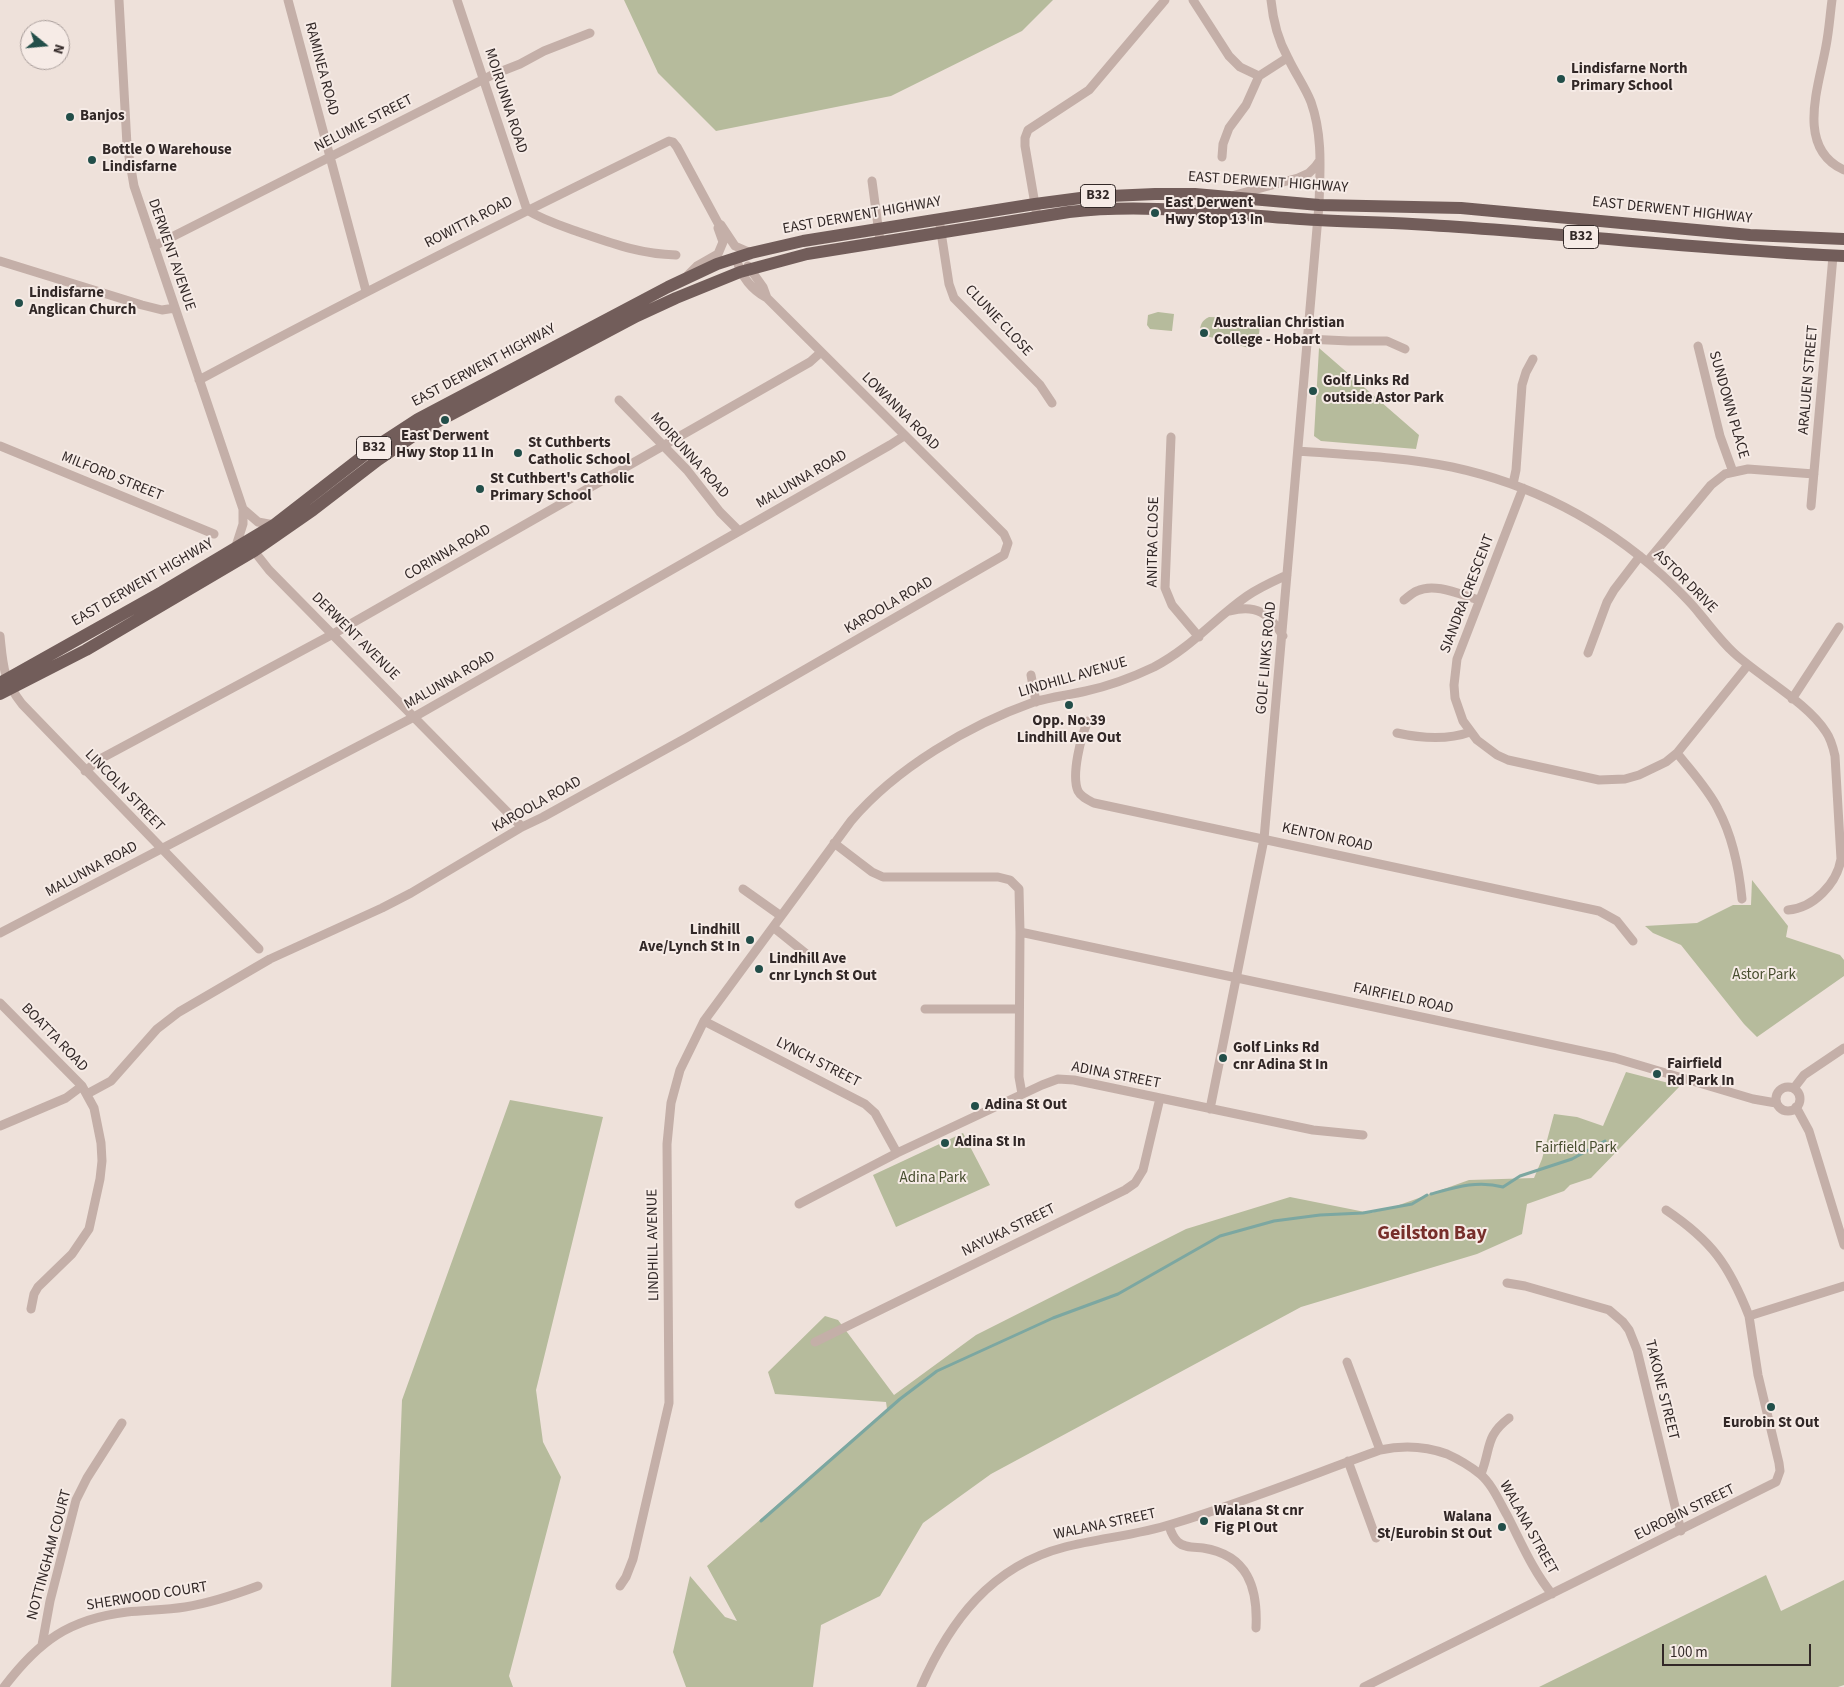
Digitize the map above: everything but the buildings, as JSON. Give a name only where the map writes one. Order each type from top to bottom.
[{"type":"main road","name":"EAST DERWENT HIGHWAY","points":[[4,687],[86,650],[254,551],[291,526],[385,454],[422,430],[637,316],[745,270],[880,235],[1036,210],[1097,196],[1195,194],[1319,204],[1461,208],[1750,235],[1844,239]]},
{"type":"main road","name":"EAST DERWENT HIGHWAY","points":[[1036,210],[1147,208],[1204,210],[1317,220],[1412,224],[1839,256]]},
{"type":"main road","name":"EAST DERWENT HIGHWAY","points":[[4,687],[274,525],[372,449],[418,419],[683,280],[751,253],[803,241],[880,235]]},
{"type":"street","name":"DERWENT AVENUE","points":[[119,0],[129,160],[138,199],[243,509],[243,524],[235,549]]},
{"type":"street","name":"RAMINEA ROAD","points":[[288,0],[366,291]]},
{"type":"street","name":"MOIRUNNA ROAD","points":[[457,0],[527,210]]},
{"type":"street","points":[[1036,210],[1024,146],[1028,130],[1089,90],[1165,0]]},
{"type":"street","points":[[1193,0],[1229,56],[1240,68],[1259,76]]},
{"type":"street","points":[[1272,0],[1275,27],[1287,58],[1311,102],[1319,134],[1319,204]]},
{"type":"street","points":[[1832,0],[1826,47],[1816,97],[1814,124],[1817,140],[1824,154],[1830,162],[1844,170]]},
{"type":"street","name":"NELUMIE STREET","points":[[154,246],[484,80],[544,51],[590,33]]},
{"type":"street","points":[[1222,157],[1223,144],[1229,128],[1246,105],[1259,76],[1287,58]]},
{"type":"street","name":"ROWITTA ROAD","points":[[199,380],[366,291],[669,141],[673,142],[677,147],[718,223],[723,242],[718,254],[697,266],[683,280]]},
{"type":"street","points":[[1228,198],[1298,178],[1309,173],[1320,159]]},
{"type":"street","points":[[872,181],[880,235]]},
{"type":"street","name":"GOLF LINKS ROAD","points":[[1210,1109],[1264,839],[1319,204]]},
{"type":"street","points":[[527,210],[554,224],[626,249],[676,255]]},
{"type":"street","name":"ROWITTA ROAD","points":[[718,223],[735,246],[751,253]]},
{"type":"street","name":"CLUNIE CLOSE","points":[[940,225],[949,284],[954,298],[1040,386],[1052,403]]},
{"type":"street","name":"ARALUEN STREET","points":[[1811,506],[1839,256]]},
{"type":"street","name":"LOWANNA ROAD","points":[[736,258],[745,270],[763,287],[767,298],[820,353],[1004,534],[1008,548]]},
{"type":"street","points":[[0,261],[142,305],[162,310],[175,308]]},
{"type":"street","points":[[1307,339],[1387,340],[1405,349]]},
{"type":"street","name":"SUNDOWN PLACE","points":[[1698,346],[1720,436],[1732,472]]},
{"type":"street","name":"CORINNA ROAD","points":[[85,771],[102,758],[333,634],[810,362],[820,353]]},
{"type":"street","points":[[1513,484],[1516,470],[1522,385],[1533,359]]},
{"type":"street","name":"MOIRUNNA ROAD","points":[[619,400],[686,470],[720,512],[739,531]]},
{"type":"street","name":"MALUNNA ROAD","points":[[0,934],[414,717],[904,436]]},
{"type":"street","name":"ANITRA CLOSE","points":[[1170,436],[1165,588],[1167,597],[1172,605],[1200,637]]},
{"type":"street","name":"MILFORD STREET","points":[[0,446],[214,534]]},
{"type":"street","name":"ASTOR DRIVE","points":[[1298,451],[1411,460],[1473,472],[1513,484],[1591,520],[1644,559],[1683,594],[1722,640],[1748,665],[1817,721],[1832,742],[1835,756],[1840,869],[1830,886],[1806,905],[1795,910],[1788,910]]},
{"type":"street","points":[[1588,653],[1607,602],[1614,590],[1718,478],[1732,472],[1757,469],[1814,474]]},
{"type":"street","name":"SIANDRA CRESCENT","points":[[1523,488],[1457,659],[1454,679],[1458,710],[1470,732],[1486,748],[1508,760],[1599,780],[1625,779],[1638,775],[1666,762],[1677,753],[1748,665]]},
{"type":"street","points":[[243,509],[258,522],[274,525]]},
{"type":"street","name":"KAROOLA ROAD","points":[[0,1126],[84,1090],[111,1081],[157,1030],[179,1012],[270,959],[411,893],[522,827],[686,738],[940,593],[998,559],[1004,555],[1008,548]]},
{"type":"street","name":"DERWENT AVENUE","points":[[254,551],[268,570],[522,827]]},
{"type":"street","name":"LINDHILL AVENUE","points":[[620,1586],[626,1577],[633,1559],[669,1403],[668,1120],[680,1070],[704,1022],[851,820],[866,804],[907,770],[956,737],[1036,702],[1086,691],[1128,678],[1172,657],[1200,637],[1227,611],[1248,595],[1288,575]]},
{"type":"street","points":[[1404,600],[1416,591],[1431,588],[1479,600]]},
{"type":"street","points":[[1227,611],[1252,608],[1275,623],[1283,636]]},
{"type":"street","points":[[1792,699],[1839,627]]},
{"type":"street","points":[[0,636],[4,687]]},
{"type":"street","points":[[1031,675],[1036,702]]},
{"type":"street","name":"LINCOLN STREET","points":[[4,687],[260,949]]},
{"type":"street","name":"KENTON ROAD","points":[[1088,721],[1079,744],[1076,782],[1080,793],[1087,800],[1599,911],[1617,921],[1633,940]]},
{"type":"street","points":[[1397,733],[1418,737],[1450,737],[1470,732]]},
{"type":"street","points":[[1677,753],[1718,808],[1738,868],[1742,899]]},
{"type":"street","points":[[834,843],[872,872],[889,878],[998,877],[1010,880],[1019,889],[1019,1076],[1022,1094]]},
{"type":"street","points":[[743,889],[780,916]]},
{"type":"street","points":[[773,927],[809,956]]},
{"type":"street","name":"FAIRFIELD ROAD","points":[[1020,932],[1622,1060],[1753,1099],[1776,1103]]},
{"type":"street","name":"BOATTA ROAD","points":[[0,1003],[84,1090]]},
{"type":"street","points":[[925,1009],[1019,1009]]},
{"type":"street","name":"LYNCH STREET","points":[[704,1022],[865,1104],[875,1113],[897,1153]]},
{"type":"street","points":[[1794,1088],[1804,1075],[1844,1048]]},
{"type":"street","name":"ADINA STREET","points":[[799,1204],[897,1153],[1022,1094],[1050,1081],[1065,1079],[1313,1130],[1363,1135]]},
{"type":"street","points":[[1782,1088],[1794,1088],[1800,1097],[1796,1107],[1787,1111],[1776,1103],[1776,1095],[1782,1088]]},
{"type":"street","points":[[31,1309],[34,1294],[38,1287],[79,1245],[89,1228],[92,1218],[102,1160],[94,1108],[84,1090]]},
{"type":"street","name":"NAYUKA STREET","points":[[815,1342],[1131,1186],[1140,1176],[1145,1163],[1160,1098]]},
{"type":"street","points":[[1796,1107],[1809,1131],[1844,1245]]},
{"type":"street","points":[[1666,1210],[1695,1231],[1716,1253],[1732,1277],[1749,1316],[1844,1286]]},
{"type":"street","name":"TAKONE STREET","points":[[1507,1283],[1603,1307],[1616,1316],[1629,1330],[1637,1350],[1681,1530]]},
{"type":"street","name":"EUROBIN STREET","points":[[1364,1687],[1771,1486],[1779,1477],[1779,1463],[1758,1375],[1749,1316]]},
{"type":"street","points":[[1347,1362],[1380,1450]]},
{"type":"street","name":"WALANA STREET","points":[[1480,1474],[1487,1459],[1490,1441],[1494,1432],[1509,1418]]},
{"type":"street","name":"NOTTINGHAM COURT","points":[[42,1645],[50,1601],[76,1500],[87,1478],[122,1423]]},
{"type":"street","name":"WALANA STREET","points":[[921,1687],[938,1650],[963,1613],[988,1587],[1011,1570],[1037,1556],[1065,1547],[1169,1526],[1348,1461],[1380,1450],[1400,1446],[1426,1448],[1454,1457],[1480,1474],[1493,1490],[1538,1575],[1552,1594]]},
{"type":"street","points":[[1348,1461],[1376,1538]]},
{"type":"street","points":[[1169,1526],[1173,1537],[1178,1543],[1184,1546],[1215,1550],[1229,1558],[1243,1570],[1255,1594],[1257,1608],[1256,1628]]},
{"type":"street","name":"SHERWOOD COURT","points":[[4,1687],[26,1660],[42,1645],[56,1635],[86,1620],[111,1614],[170,1609],[199,1604],[258,1586]]},
{"type":"green space","points":[[624,0],[1053,0],[1022,31],[891,96],[716,131],[658,73]]},
{"type":"green space","points":[[1158,312],[1174,314],[1172,331],[1150,329],[1147,325],[1148,315]]},
{"type":"green space","points":[[1209,317],[1243,318],[1259,324],[1258,338],[1249,348],[1203,335],[1200,332],[1201,325]]},
{"type":"green space","points":[[1319,348],[1419,435],[1416,449],[1321,441],[1314,436]]},
{"type":"green space","name":"Astor Park","points":[[1752,880],[1788,926],[1786,937],[1840,955],[1844,960],[1844,976],[1757,1037],[1744,1024],[1681,945],[1653,933],[1645,926],[1697,923],[1733,905],[1751,905]]},
{"type":"green space","name":"Fairfield Park","points":[[1626,1072],[1680,1086],[1591,1178],[1570,1185],[1564,1191],[1527,1204],[1522,1234],[1477,1254],[1301,1307],[991,1474],[923,1523],[880,1596],[821,1625],[813,1687],[686,1687],[673,1652],[690,1576],[725,1617],[737,1621],[707,1566],[887,1409],[886,1402],[775,1394],[768,1372],[825,1316],[838,1320],[894,1395],[976,1335],[1186,1229],[1290,1197],[1370,1213],[1388,1209],[1469,1180],[1534,1178],[1542,1159],[1554,1114],[1577,1117],[1603,1126]]},
{"type":"green space","points":[[510,1100],[603,1117],[536,1390],[543,1442],[561,1477],[509,1676],[513,1687],[391,1687],[402,1400]]},
{"type":"green space","name":"Adina Park","points":[[963,1133],[990,1185],[896,1227],[873,1175]]},
{"type":"green space","points":[[1766,1575],[1781,1611],[1844,1580],[1844,1685],[1838,1687],[1539,1687]]},
{"type":"waterway","points":[[1431,1194],[1476,1184],[1503,1187],[1520,1176],[1572,1159],[1605,1141]]},
{"type":"waterway","points":[[761,1521],[900,1399],[937,1371],[1053,1318],[1118,1294],[1220,1236],[1274,1221],[1320,1215],[1363,1213],[1412,1204],[1427,1195]]},
{"type":"place","name":"Lindisfarne North Primary School","points":[[1561,79]]},
{"type":"place","name":"Banjos","points":[[70,117]]},
{"type":"place","name":"Bottle O Warehouse Lindisfarne","points":[[92,160]]},
{"type":"place","name":"East Derwent Hwy Stop 13 In","points":[[1155,213]]},
{"type":"place","name":"Lindisfarne Anglican Church","points":[[19,303]]},
{"type":"place","name":"Australian Christian College - Hobart","points":[[1204,333]]},
{"type":"place","name":"Golf Links Rd outside Astor Park","points":[[1313,391]]},
{"type":"place","name":"East Derwent Hwy Stop 11 In","points":[[445,420]]},
{"type":"place","name":"St Cuthberts Catholic School","points":[[518,453]]},
{"type":"place","name":"St Cuthbert's Catholic Primary School","points":[[480,489]]},
{"type":"place","name":"Opp. No.39 Lindhill Ave Out","points":[[1069,705]]},
{"type":"place","name":"Lindhill Ave/Lynch St In","points":[[750,940]]},
{"type":"place","name":"Lindhill Ave cnr Lynch St Out","points":[[759,969]]},
{"type":"place","name":"Golf Links Rd cnr Adina St In","points":[[1223,1058]]},
{"type":"place","name":"Fairfield Rd Park In","points":[[1657,1074]]},
{"type":"place","name":"Adina St Out","points":[[975,1106]]},
{"type":"place","name":"Adina St In","points":[[945,1143]]},
{"type":"place","name":"Eurobin St Out","points":[[1771,1407]]},
{"type":"place","name":"Walana St cnr Fig Pl Out","points":[[1204,1521]]},
{"type":"place","name":"Walana St/Eurobin St Out","points":[[1502,1527]]},
{"type":"district","name":"Geilston Bay","points":[[1432,1235]]}]
